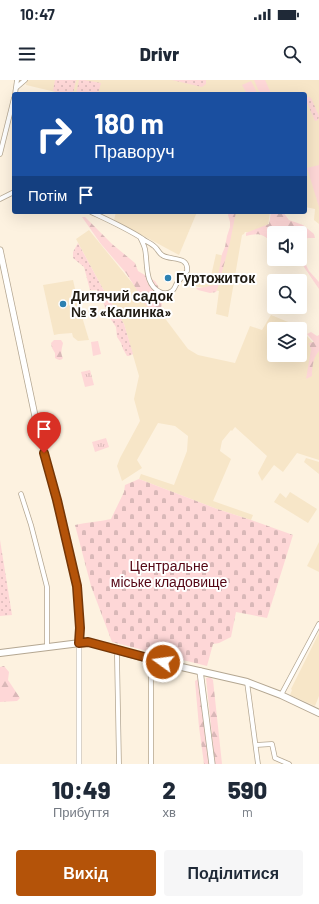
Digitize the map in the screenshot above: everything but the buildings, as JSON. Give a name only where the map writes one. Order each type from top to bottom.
[{"type":"main road","points":[[0,250],[35,416],[57,500],[77,586],[80,628],[79,643]]},
{"type":"main road","points":[[0,653],[88,642],[152,660],[247,682],[281,695],[319,714]]},
{"type":"main road","points":[[200,671],[212,764]]},
{"type":"street","points":[[16,92],[18,80]]},
{"type":"street","points":[[17,87],[25,80]]},
{"type":"street","points":[[0,154],[12,106]]},
{"type":"street","points":[[0,199],[12,193]]},
{"type":"street","points":[[95,214],[140,237],[156,248],[162,255],[185,262],[188,272],[178,281],[174,290],[171,292],[165,294],[154,288],[147,274],[145,250],[140,237]]},
{"type":"street","points":[[21,494],[31,525],[46,586],[47,648]]},
{"type":"street","points":[[281,695],[319,624]]},
{"type":"street","points":[[78,764],[79,643]]},
{"type":"street","points":[[118,651],[119,764]]},
{"type":"street","points":[[151,764],[152,660]]},
{"type":"street","points":[[247,682],[258,764]]},
{"type":"street","points":[[256,745],[272,744],[275,758],[289,764]]},
{"type":"shaded area","points":[[27,80],[319,80],[319,224],[314,220],[315,209],[307,207],[307,92],[56,92],[26,85]]},
{"type":"shaded area","points":[[116,214],[196,214],[179,255],[114,220]]},
{"type":"shaded area","points":[[234,214],[270,214],[268,226],[252,233],[245,232],[242,235],[228,317],[216,314],[219,291],[194,286],[197,273],[211,276],[216,254],[225,256]]},
{"type":"shaded area","points":[[89,230],[142,295],[164,317],[188,349],[198,355],[235,363],[250,326],[262,330],[271,315],[288,322],[267,322],[267,362],[307,362],[307,336],[315,345],[319,339],[319,460],[297,453],[283,472],[274,465],[262,481],[258,473],[267,456],[235,427],[232,431],[231,430],[222,441],[220,451],[231,459],[213,501],[253,515],[251,520],[217,509],[139,479],[141,474],[174,485],[187,451],[188,436],[175,426],[158,423],[137,460],[142,468],[122,481],[117,466],[140,421],[134,399],[139,376],[124,324],[76,239]]},
{"type":"shaded area","name":"Дитячий садок № 3 «Калинка»","points":[[73,280],[89,340],[78,341],[73,337],[72,333],[54,335],[43,285]]},
{"type":"shaded area","points":[[306,458],[319,462],[319,474],[304,462]]},
{"type":"shaded area","points":[[290,492],[317,509],[308,523],[274,502],[280,493],[286,498]]},
{"type":"shaded area","points":[[319,542],[319,572],[307,566]]},
{"type":"shaded area","points":[[319,633],[319,696],[315,706],[290,695],[291,689]]},
{"type":"green space","points":[[55,80],[76,80],[73,92],[53,91]]},
{"type":"green space","points":[[79,80],[101,83],[99,92],[76,92]]},
{"type":"green space","points":[[172,80],[206,80],[206,84],[202,87]]},
{"type":"green space","points":[[254,80],[265,80],[271,92],[259,92]]},
{"type":"green space","points":[[251,81],[257,92],[246,92],[242,85]]},
{"type":"green space","points":[[307,97],[311,98],[319,116],[318,120],[315,121],[307,103]]},
{"type":"green space","points":[[319,165],[319,207],[307,168]]},
{"type":"green space","points":[[236,214],[230,242],[216,292],[210,293],[198,290],[196,288],[215,285],[230,227],[228,215]]},
{"type":"green space","points":[[271,214],[284,214],[289,220],[304,226],[267,226],[267,238],[260,234],[246,236],[246,233],[269,224]]},
{"type":"green space","points":[[82,217],[85,217],[112,244],[135,263],[138,271],[155,281],[159,288],[162,304],[160,311],[155,314],[145,304],[126,273],[101,244]]},
{"type":"green space","points":[[307,228],[314,234],[315,238],[308,238]]},
{"type":"green space","points":[[78,243],[124,324],[133,354],[129,356],[127,356],[117,337],[116,327],[110,318],[103,300],[98,294],[97,290],[90,290],[84,267],[73,258],[73,252]]},
{"type":"green space","points":[[306,266],[319,282],[319,289],[304,267]]},
{"type":"green space","points":[[311,332],[317,336],[319,335],[319,351],[313,363],[312,376],[306,379],[311,350],[309,343],[314,342],[307,334]]},
{"type":"green space","points":[[54,340],[61,340],[63,343],[61,352],[63,358],[61,360],[55,358],[55,353],[51,343]]},
{"type":"green space","points":[[98,341],[101,354],[93,356],[91,342]]},
{"type":"green space","points":[[90,370],[94,385],[85,387],[81,372]]},
{"type":"green space","points":[[106,438],[109,447],[95,452],[92,442]]},
{"type":"green space","name":"Центральне міське кладовище","points":[[139,479],[217,509],[293,535],[267,618],[236,612],[231,637],[219,643],[213,644],[207,666],[112,642],[91,586],[75,525],[111,519],[124,492],[125,485]]},
{"type":"green space","points":[[0,540],[12,615],[0,616]]},
{"type":"green space","points":[[4,666],[9,672],[8,680],[20,698],[17,701],[0,702],[0,667]]},
{"type":"green space","points":[[210,677],[213,680],[222,764],[215,764],[206,678]]},
{"type":"green space","points":[[198,679],[210,764],[204,764],[195,681]]},
{"type":"place","name":"Гуртожиток","points":[[168,278]]},
{"type":"place","name":"Дитячий садок № 3 «Калинка»","points":[[63,304]]},
{"type":"route","points":[[44,453],[57,500],[77,586],[80,628],[79,643],[88,642],[163,662]]}]
